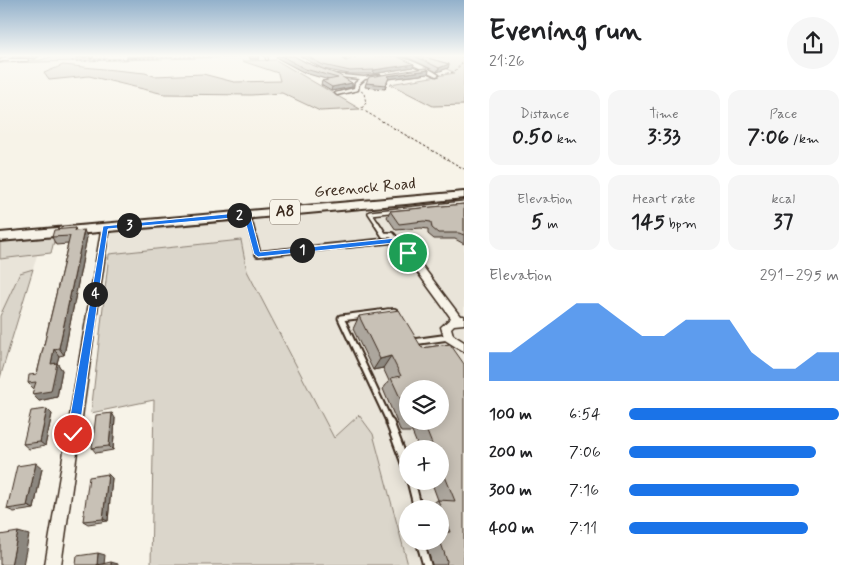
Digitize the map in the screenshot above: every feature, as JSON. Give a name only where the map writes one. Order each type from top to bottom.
[{"type":"main road","name":"Greenock Road","points":[[0,237],[247,214],[375,209],[464,195]]},
{"type":"street","points":[[337,94],[356,89],[357,83]]},
{"type":"street","points":[[53,565],[105,228]]},
{"type":"street","points":[[408,253],[460,320],[448,323],[446,327],[449,337],[464,348]]},
{"type":"lane","points":[[408,253],[392,235],[384,235],[370,213],[375,209],[464,203]]},
{"type":"lane","points":[[247,214],[258,254],[396,240]]},
{"type":"lane","points":[[399,319],[394,311],[341,318],[385,410],[399,447]]},
{"type":"lane","points":[[408,334],[413,342],[449,337]]},
{"type":"lane","points":[[423,550],[427,565]]},
{"type":"path","points":[[365,97],[366,103],[361,109],[464,169]]},
{"type":"shaded area","points":[[116,82],[314,82],[360,109],[320,111],[282,93],[251,95],[164,94]]},
{"type":"shaded area","points":[[464,82],[464,105],[433,106],[390,84]]},
{"type":"shaded area","points":[[464,202],[464,565],[346,565],[246,271],[241,240],[109,254],[111,233],[228,221]]},
{"type":"shaded area","points":[[55,237],[51,253],[0,259],[0,242]]},
{"type":"shaded area","points":[[241,240],[247,271],[334,438],[359,415],[373,434],[399,531],[399,550],[404,550],[408,565],[151,565],[154,400],[91,413],[109,254]]},
{"type":"shaded area","points":[[37,255],[33,269],[0,378],[0,259]]},
{"type":"shaded area","points":[[33,269],[0,378],[0,316],[20,273]]},
{"type":"building","points":[[324,82],[352,83],[332,87]]},
{"type":"building","points":[[366,82],[387,82],[386,85]]},
{"type":"building","points":[[464,204],[464,235],[459,233],[438,233],[432,228],[431,222],[399,224],[390,211]]},
{"type":"building","points":[[75,228],[74,231],[84,230],[59,348],[54,349],[51,364],[57,363],[51,391],[32,394],[36,382],[28,383],[29,375],[37,374],[70,236],[52,237],[54,230]]},
{"type":"building","points":[[399,310],[422,348],[450,344],[464,364],[464,565],[446,565],[447,561],[443,550],[449,550],[449,501],[455,501],[449,486],[449,440],[430,440],[426,430],[449,430],[449,380],[399,380],[399,395],[391,378],[401,376],[391,356],[380,359],[359,316]]},
{"type":"building","points":[[47,409],[40,442],[23,444],[31,411]]},
{"type":"building","points":[[112,413],[109,446],[92,448],[96,415]]},
{"type":"building","points":[[36,463],[27,506],[7,509],[17,466]]},
{"type":"building","points":[[108,474],[103,519],[83,521],[89,477]]},
{"type":"building","points":[[18,532],[11,565],[0,565],[0,535]]},
{"type":"building","points":[[98,553],[97,565],[76,565],[77,556]]},
{"type":"building","points":[[111,562],[111,565],[97,565]]},
{"type":"route","points":[[73,434],[105,228],[247,214],[258,254],[396,240],[408,253]]}]
